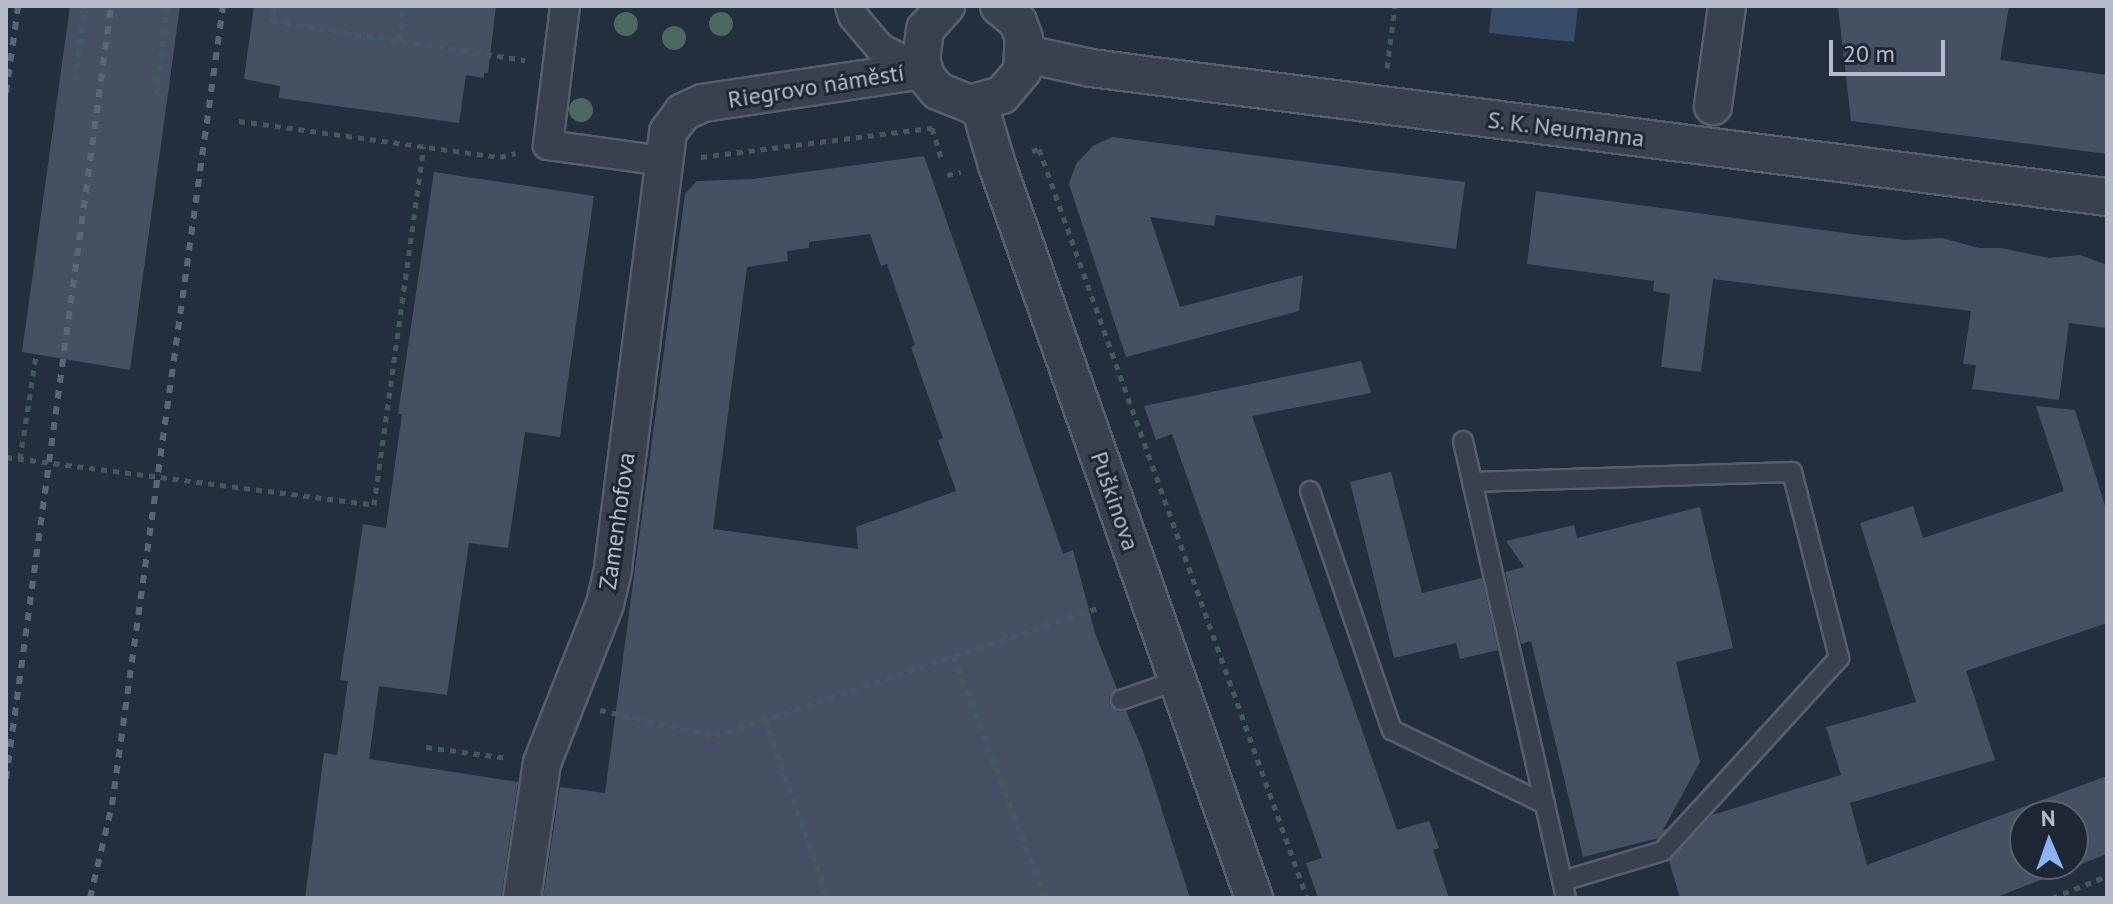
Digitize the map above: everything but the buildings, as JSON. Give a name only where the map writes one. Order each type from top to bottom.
[{"type":"street","points":[[565,6],[548,145],[666,147]]},
{"type":"street","name":"Riegrovo náměstí","points":[[850,6],[853,16],[880,48],[923,70]]},
{"type":"street","points":[[929,14],[920,45],[923,70],[938,91],[953,100],[979,104],[1002,95],[1014,85],[1026,54],[1018,22],[999,6]]},
{"type":"street","points":[[1713,106],[1727,6]]},
{"type":"street","name":"S. K. Neumanna","points":[[1026,54],[1091,68],[2107,197]]},
{"type":"street","name":"Riegrovo náměstí","points":[[666,147],[683,112],[703,103],[923,70]]},
{"type":"street","name":"Puškinova","points":[[979,104],[997,165],[1254,898]]},
{"type":"street","name":"Zamenhofova","points":[[522,898],[542,763],[605,604],[666,147]]},
{"type":"lane","points":[[1463,441],[1472,482],[1545,804],[1564,890],[1663,851],[1839,658],[1792,472],[1472,482]]},
{"type":"lane","points":[[1310,491],[1392,730],[1545,804]]},
{"type":"lane","points":[[1121,700],[1178,680]]},
{"type":"path","points":[[75,80],[85,6]]},
{"type":"path","points":[[156,94],[167,6]]},
{"type":"path","points":[[274,6],[272,21],[496,56]]},
{"type":"path","points":[[399,41],[403,6]]},
{"type":"path","points":[[1382,105],[1395,6]]},
{"type":"path","points":[[239,121],[500,157],[548,145]]},
{"type":"path","points":[[666,147],[932,128],[941,158]]},
{"type":"path","points":[[6,457],[374,505],[424,146]]},
{"type":"path","points":[[1039,149],[1307,898]]},
{"type":"path","points":[[20,459],[36,356]]},
{"type":"path","points":[[586,707],[715,736],[1100,607]]},
{"type":"path","points":[[954,656],[1045,898]]},
{"type":"path","points":[[765,719],[828,898]]},
{"type":"path","points":[[426,747],[542,763]]},
{"type":"path","points":[[2052,898],[2107,876]]},
{"type":"water","points":[[1492,6],[1578,6],[1574,42],[1489,33]]},
{"type":"railway","points":[[6,93],[18,6]]},
{"type":"railway","points":[[6,779],[111,6]]},
{"type":"railway","points":[[90,898],[112,805],[223,6]]}]
